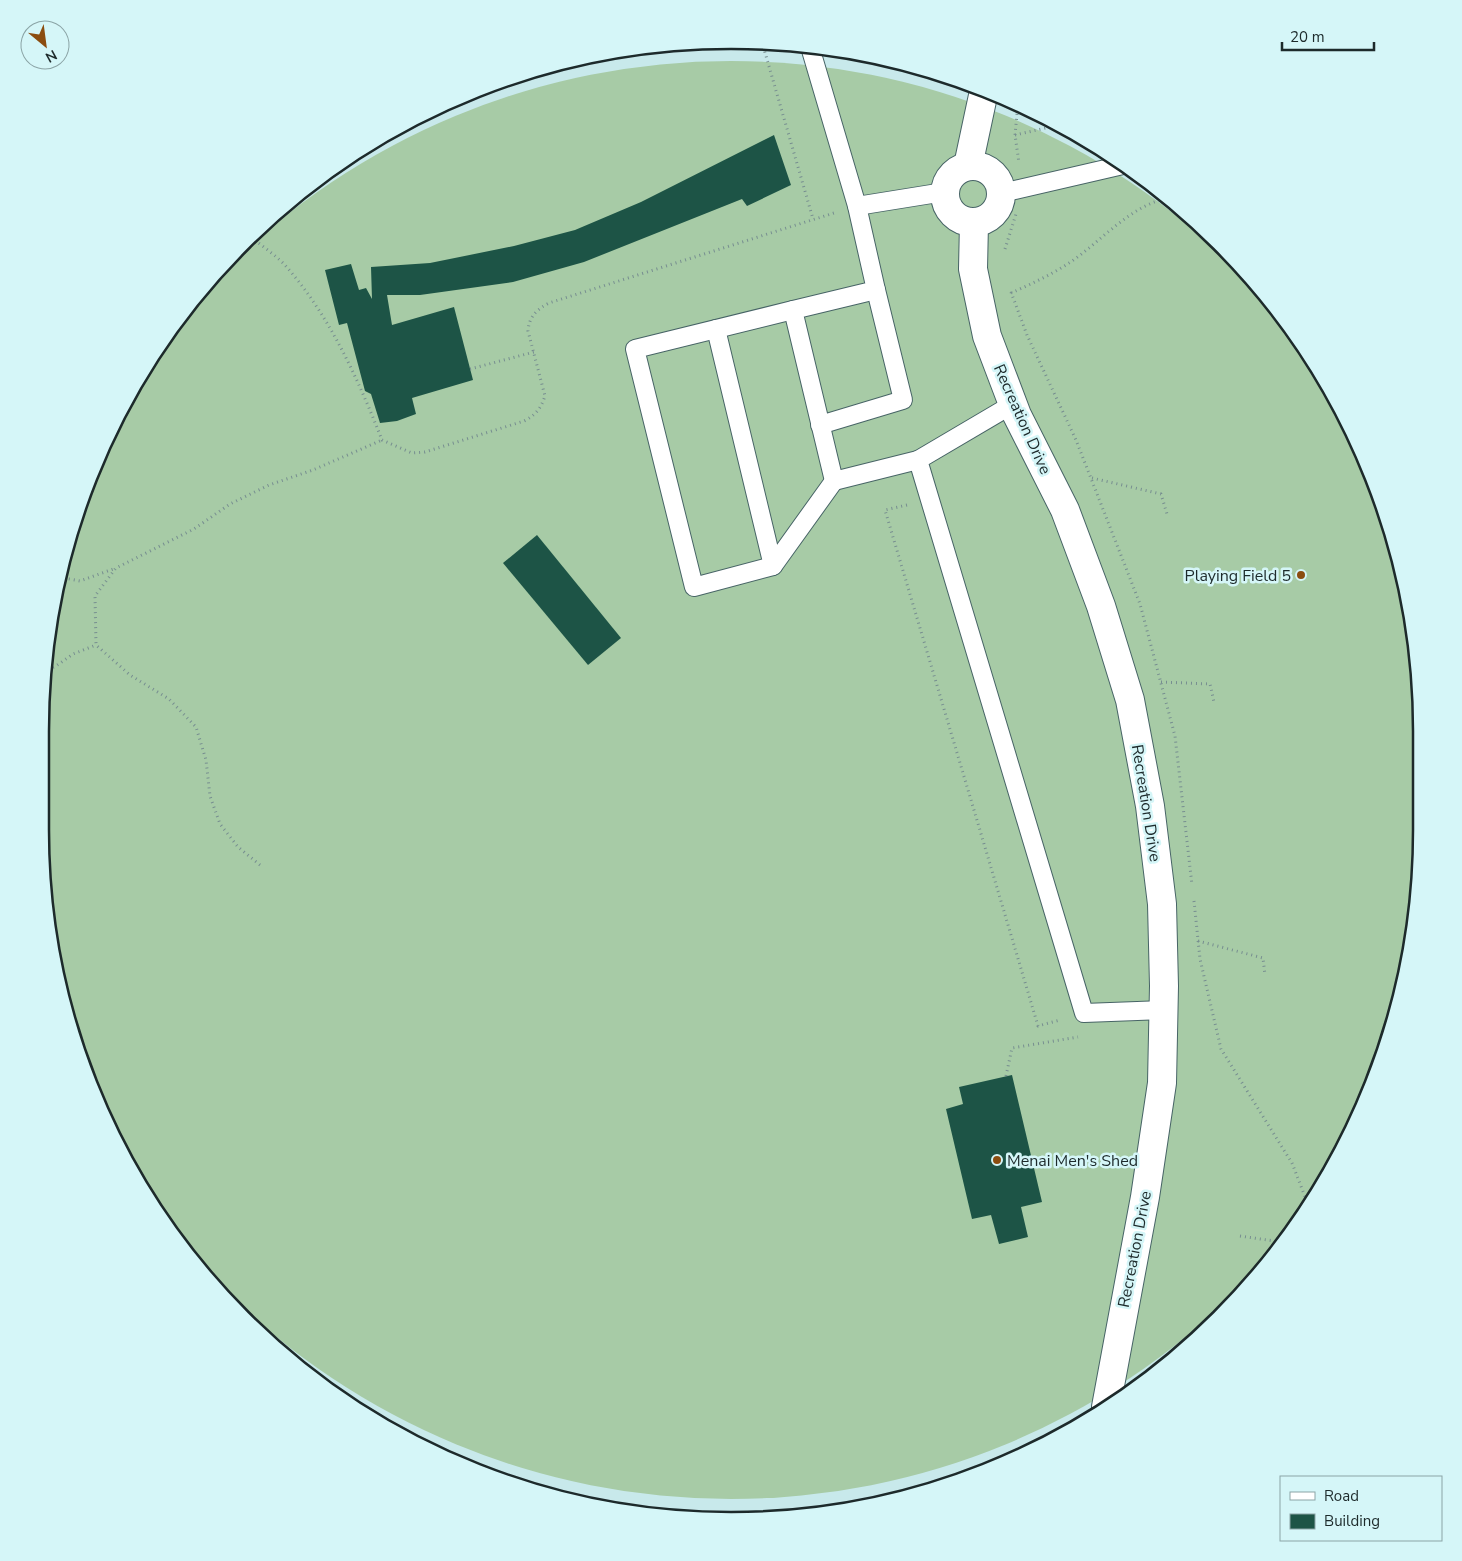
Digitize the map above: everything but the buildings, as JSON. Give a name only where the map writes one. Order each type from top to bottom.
[{"type":"street","points":[[968,166],[983,97]]},
{"type":"street","points":[[968,166],[980,167],[991,172],[999,181],[1002,193],[1000,204],[994,214],[985,220],[974,223],[963,221],[952,214],[946,204],[944,192],[952,175],[968,166]]},
{"type":"street","name":"Recreation Drive","points":[[974,223],[973,270],[987,336],[1013,404],[1065,510],[1101,606],[1130,700],[1150,806],[1162,904],[1164,1010],[1162,1083],[1145,1197],[1108,1399]]},
{"type":"lane","points":[[812,54],[857,206],[903,400],[820,424]]},
{"type":"lane","points":[[1002,193],[1114,167]]},
{"type":"lane","points":[[857,206],[944,192]]},
{"type":"lane","points":[[876,290],[635,349],[694,587],[773,566],[834,481],[918,460],[1013,404]]},
{"type":"lane","points":[[793,310],[834,481]]},
{"type":"lane","points":[[716,329],[773,566]]},
{"type":"lane","points":[[918,460],[1084,1013],[1164,1010]]},
{"type":"path","points":[[764,50],[813,219]]},
{"type":"path","points":[[1015,135],[1049,127]]},
{"type":"path","points":[[1011,293],[1069,264],[1134,214],[1159,200]]},
{"type":"path","points":[[257,242],[283,263],[313,301],[342,351],[365,398],[382,440],[412,453],[425,452],[524,421],[535,415],[542,405],[545,396],[528,331],[529,321],[540,308],[549,303],[857,206]]},
{"type":"path","points":[[470,369],[534,352]]},
{"type":"path","points":[[66,578],[80,581],[116,568],[194,529],[238,500],[269,485],[313,470],[382,440]]},
{"type":"path","points":[[1091,478],[1161,494],[1167,514]]},
{"type":"path","points":[[930,499],[885,510],[1035,1016],[1038,1026],[1084,1013],[1086,1036],[1012,1048],[1006,1076]]},
{"type":"path","points":[[116,568],[95,596],[96,645],[130,676],[169,699],[196,727],[206,760],[210,796],[220,824],[238,847],[260,865]]},
{"type":"path","points":[[52,668],[72,654],[96,645]]},
{"type":"path","points":[[1160,682],[1210,684],[1214,702]]},
{"type":"path","points":[[1198,941],[1263,958],[1265,975]]},
{"type":"path","points":[[1240,1236],[1275,1241]]},
{"type":"green space","points":[[731,61],[802,64],[871,74],[940,92],[1006,115],[1070,145],[1131,182],[1187,224],[1244,281],[1272,316],[1322,390],[1343,429],[1377,512],[1390,554],[1400,598],[1412,686],[1412,875],[1400,963],[1390,1007],[1377,1049],[1343,1132],[1322,1171],[1298,1209],[1244,1280],[1187,1336],[1131,1378],[1070,1415],[1006,1445],[940,1468],[871,1486],[802,1496],[731,1499],[660,1496],[591,1486],[522,1468],[456,1445],[392,1415],[331,1378],[275,1336],[218,1280],[190,1245],[140,1171],[119,1132],[85,1049],[72,1007],[62,963],[50,875],[50,686],[62,598],[72,554],[85,512],[119,429],[140,390],[164,352],[218,281],[275,224],[331,182],[392,145],[456,115],[522,92],[591,74],[660,64]]},
{"type":"place","name":"Playing Field 5","points":[[1301,575]]},
{"type":"place","name":"Menai Men's Shed","points":[[997,1160]]}]
